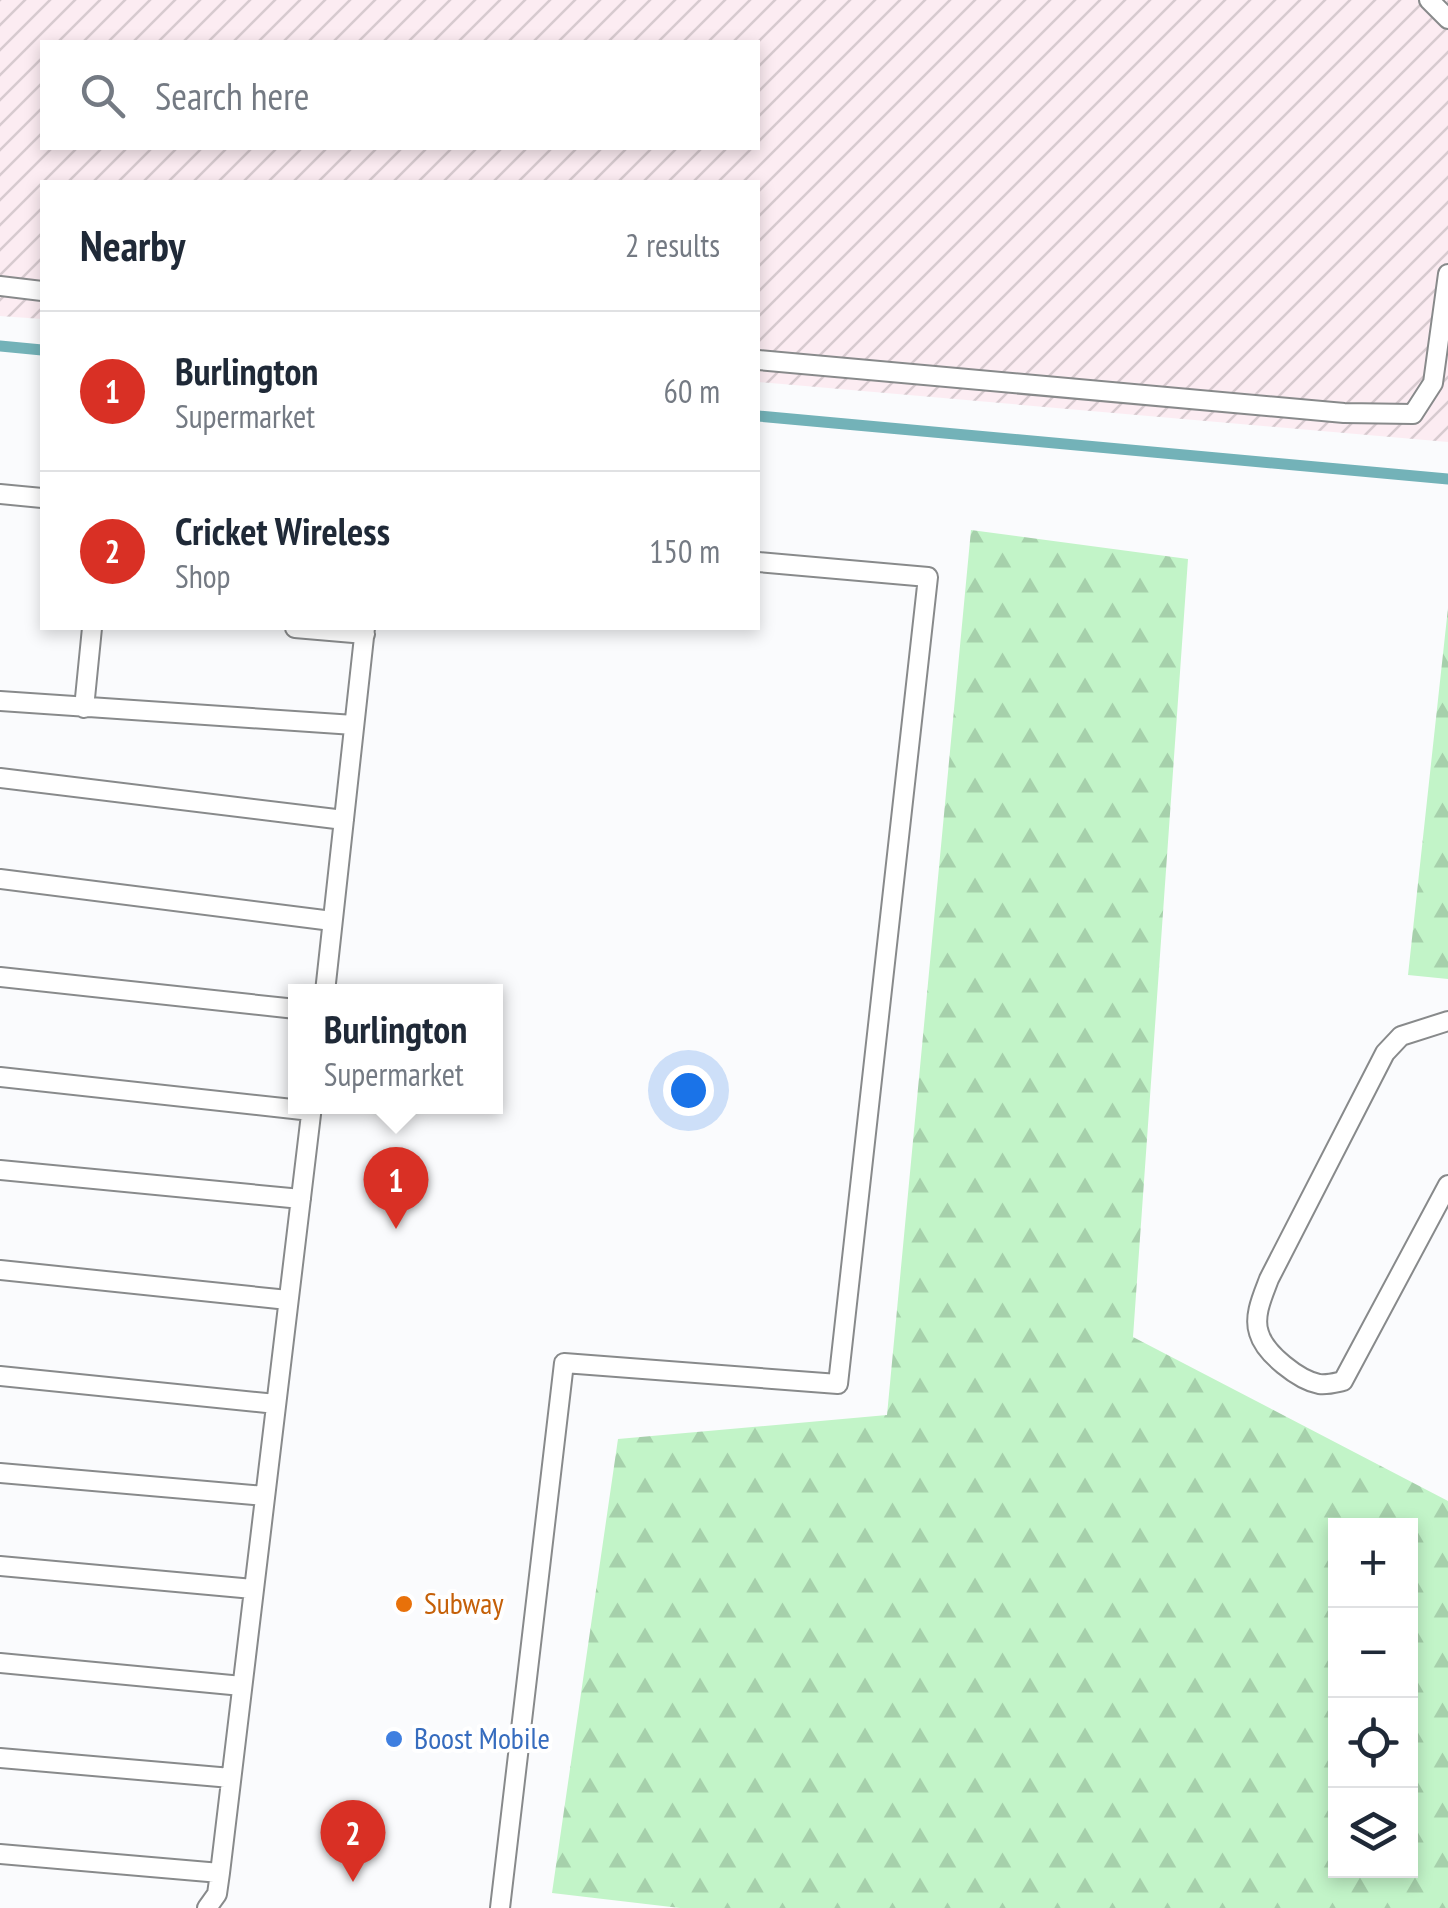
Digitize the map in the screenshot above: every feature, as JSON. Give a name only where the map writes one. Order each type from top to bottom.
[{"type":"lane","points":[[1428,0],[1448,18]]},
{"type":"lane","points":[[760,360],[1344,413],[1413,414],[1434,384],[1448,274]]},
{"type":"lane","points":[[0,286],[40,291]]},
{"type":"lane","points":[[0,494],[40,498]]},
{"type":"lane","points":[[500,1908],[564,1363],[838,1384],[928,577],[760,562]]},
{"type":"lane","points":[[84,708],[92,630]]},
{"type":"lane","points":[[325,984],[365,631]]},
{"type":"lane","points":[[0,701],[354,724]]},
{"type":"lane","points":[[0,778],[344,820]]},
{"type":"lane","points":[[0,879],[332,921]]},
{"type":"lane","points":[[0,978],[288,1009]]},
{"type":"lane","points":[[1448,1022],[1401,1036],[1386,1053],[1268,1278],[1258,1308],[1258,1332],[1280,1361],[1314,1383],[1330,1385],[1343,1381],[1448,1185]]},
{"type":"lane","points":[[0,1077],[288,1107]]},
{"type":"lane","points":[[207,1908],[217,1894],[220,1874],[311,1114]]},
{"type":"lane","points":[[0,1170],[301,1199]]},
{"type":"lane","points":[[0,1270],[288,1300]]},
{"type":"lane","points":[[0,1376],[276,1404]]},
{"type":"lane","points":[[0,1473],[265,1496]]},
{"type":"lane","points":[[0,1566],[253,1588]]},
{"type":"lane","points":[[0,1663],[242,1686]]},
{"type":"lane","points":[[0,1758],[231,1778]]},
{"type":"lane","points":[[0,1854],[220,1874]]},
{"type":"shaded area","points":[[0,0],[1448,0],[1448,442],[760,382],[760,180],[40,180],[40,319],[0,316]]},
{"type":"green space","points":[[971,530],[1188,559],[1133,1337],[1448,1501],[1448,1908],[680,1908],[552,1893],[618,1439],[887,1415]]},
{"type":"green space","points":[[1448,608],[1448,979],[1408,975]]},
{"type":"waterway","points":[[0,346],[40,350]]},
{"type":"waterway","points":[[760,416],[1448,479]]},
{"type":"place","name":"Burlington","points":[[396,1229]]},
{"type":"place","name":"Subway","points":[[404,1604]]},
{"type":"place","name":"Boost Mobile","points":[[394,1739]]},
{"type":"place","name":"Cricket Wireless","points":[[353,1882]]}]
